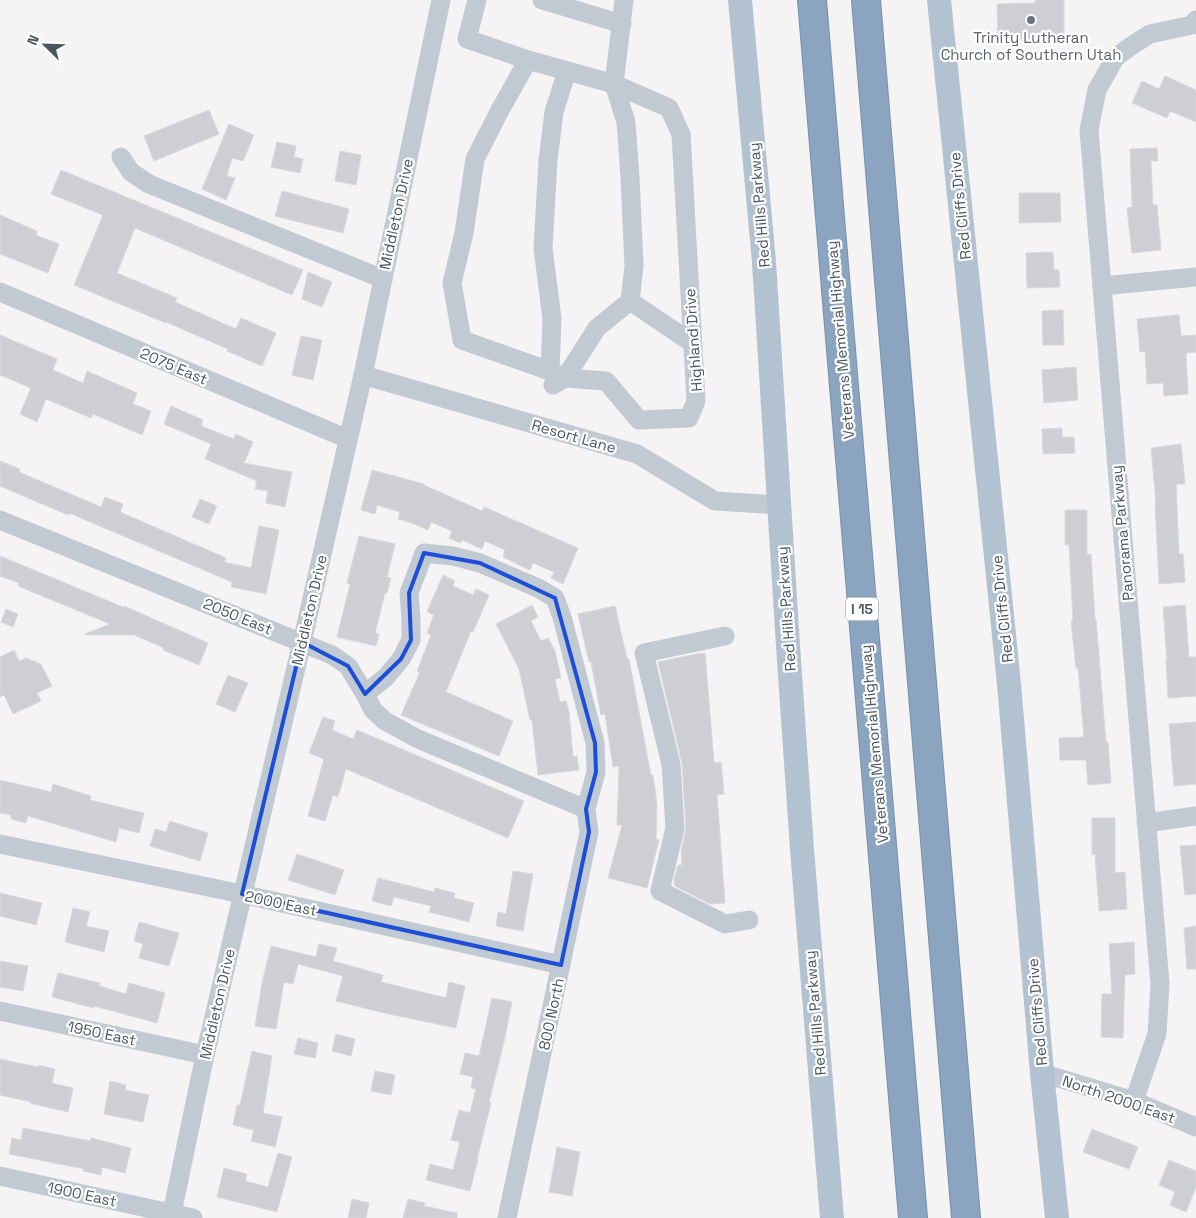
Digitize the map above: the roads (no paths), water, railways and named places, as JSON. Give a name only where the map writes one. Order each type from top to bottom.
[{"type":"highway","name":"Veterans Memorial Highway","points":[[812,0],[913,1218]]},
{"type":"highway","points":[[866,0],[966,1218]]},
{"type":"main road","name":"Red Hills Parkway","points":[[740,0],[764,262],[806,906],[832,1218]]},
{"type":"main road","name":"Red Cliffs Drive","points":[[939,0],[1009,684],[1042,1073],[1057,1218]]},
{"type":"street","name":"Middleton Drive","points":[[171,1216],[205,1054],[363,376],[441,0]]},
{"type":"street","points":[[477,0],[467,39],[528,60],[614,84]]},
{"type":"street","points":[[542,0],[622,24]]},
{"type":"street","points":[[556,378],[597,328],[630,301],[634,266],[626,122],[614,84],[624,0]]},
{"type":"street","name":"Panorama Parkway","points":[[1134,1102],[1157,1034],[1160,984],[1089,130],[1098,90],[1115,58],[1150,34],[1195,25]]},
{"type":"street","points":[[528,60],[475,159],[464,233],[452,283],[462,340],[556,378]]},
{"type":"street","points":[[556,378],[552,319],[543,248],[548,160],[554,112],[567,71]]},
{"type":"street","name":"Highland Drive","points":[[556,378],[606,381],[639,420],[689,418],[696,401],[681,134],[669,108],[614,84]]},
{"type":"street","points":[[121,157],[131,172],[149,184],[383,279]]},
{"type":"street","points":[[1102,286],[1196,277]]},
{"type":"street","name":"2075 East","points":[[0,292],[348,439]]},
{"type":"street","points":[[630,301],[692,343]]},
{"type":"street","name":"Resort Lane","points":[[363,376],[637,454],[715,500],[779,504]]},
{"type":"street","name":"2050 East","points":[[0,520],[332,655],[348,666],[374,710],[385,721],[418,739],[586,809]]},
{"type":"street","points":[[365,694],[386,677],[401,659],[411,640],[409,593],[424,553],[453,556],[480,563],[538,588],[554,598],[562,617],[595,743],[596,772],[586,809]]},
{"type":"street","points":[[725,636],[644,653],[671,764],[675,828],[660,891],[725,924],[749,920]]},
{"type":"street","name":"800 North","points":[[507,1218],[589,832],[586,809]]},
{"type":"street","points":[[1146,823],[1196,816]]},
{"type":"street","name":"2000 East","points":[[0,844],[242,894],[561,965]]},
{"type":"street","name":"1950 East","points":[[0,1011],[205,1054]]},
{"type":"street","name":"North 2000 East","points":[[1042,1073],[1134,1102],[1196,1127]]},
{"type":"street","name":"1900 East","points":[[0,1176],[171,1216],[193,1218]]},
{"type":"place","name":"Trinity Lutheran Church of Southern Utah","points":[[1031,20]]}]
